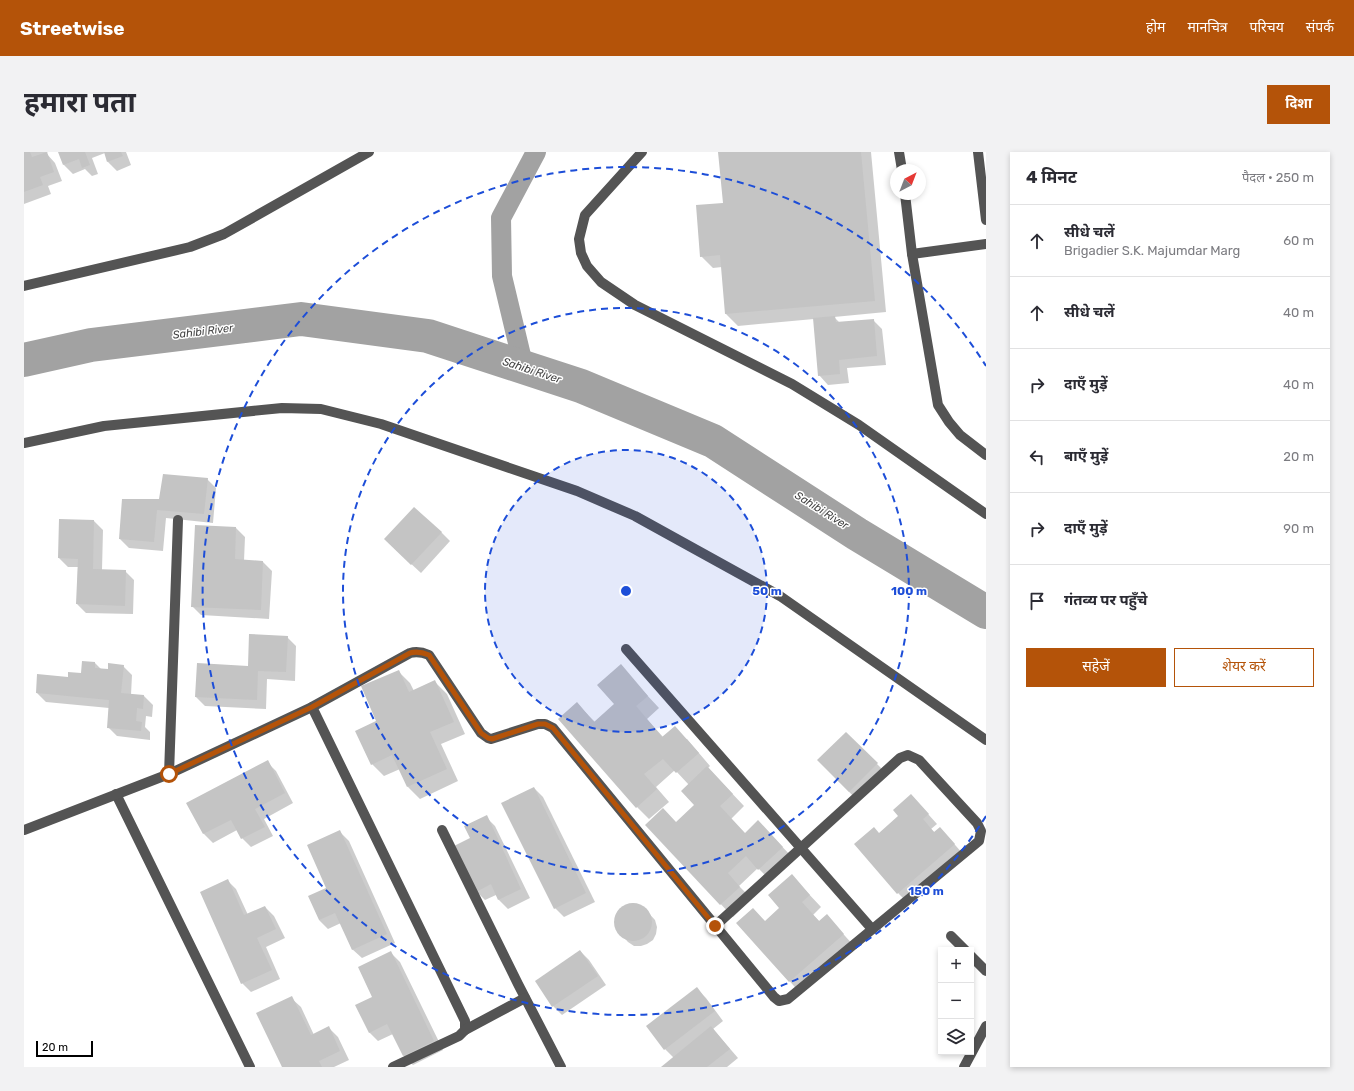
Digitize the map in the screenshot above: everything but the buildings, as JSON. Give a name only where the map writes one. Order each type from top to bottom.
[{"type":"street","points":[[24,286],[190,247],[224,234],[369,152]]},
{"type":"street","points":[[642,152],[585,214],[579,239],[581,253],[587,266],[601,282],[635,305],[792,384],[859,425],[986,514]]},
{"type":"street","points":[[899,152],[901,164]]},
{"type":"street","points":[[978,152],[986,220]]},
{"type":"street","points":[[906,200],[912,254],[938,405],[960,435],[986,455]]},
{"type":"street","points":[[912,254],[986,244]]},
{"type":"street","points":[[24,443],[104,426],[282,408],[321,409],[381,424],[577,491],[635,516],[780,596],[986,740]]},
{"type":"street","points":[[169,774],[178,520]]},
{"type":"street","points":[[626,649],[872,929]]},
{"type":"street","points":[[24,830],[169,774],[312,707],[415,651],[429,655],[481,733],[488,738],[492,739],[538,724],[545,724],[553,728],[715,926],[774,997],[779,1001],[788,999],[979,841],[981,831],[977,822],[919,760],[908,755],[900,758],[715,926]]},
{"type":"street","points":[[312,707],[465,1021],[465,1030]]},
{"type":"street","points":[[116,794],[250,1067]]},
{"type":"street","points":[[442,830],[525,998],[561,1067]]},
{"type":"street","points":[[951,936],[962,947]]},
{"type":"street","points":[[974,959],[986,971]]},
{"type":"street","points":[[393,1067],[458,1036],[465,1030],[525,998]]},
{"type":"street","points":[[964,1067],[986,1026]]},
{"type":"waterway","points":[[524,368],[502,276],[501,218],[536,152]]},
{"type":"waterway","name":"Sahibi River","points":[[24,360],[91,345],[301,319],[428,336],[581,386],[713,441],[857,534],[986,612]]},
{"type":"route","points":[[169,774],[312,707],[410,653],[415,651],[422,652],[429,655],[481,733],[488,738],[492,739],[538,724],[545,724],[553,728],[715,926]]}]
